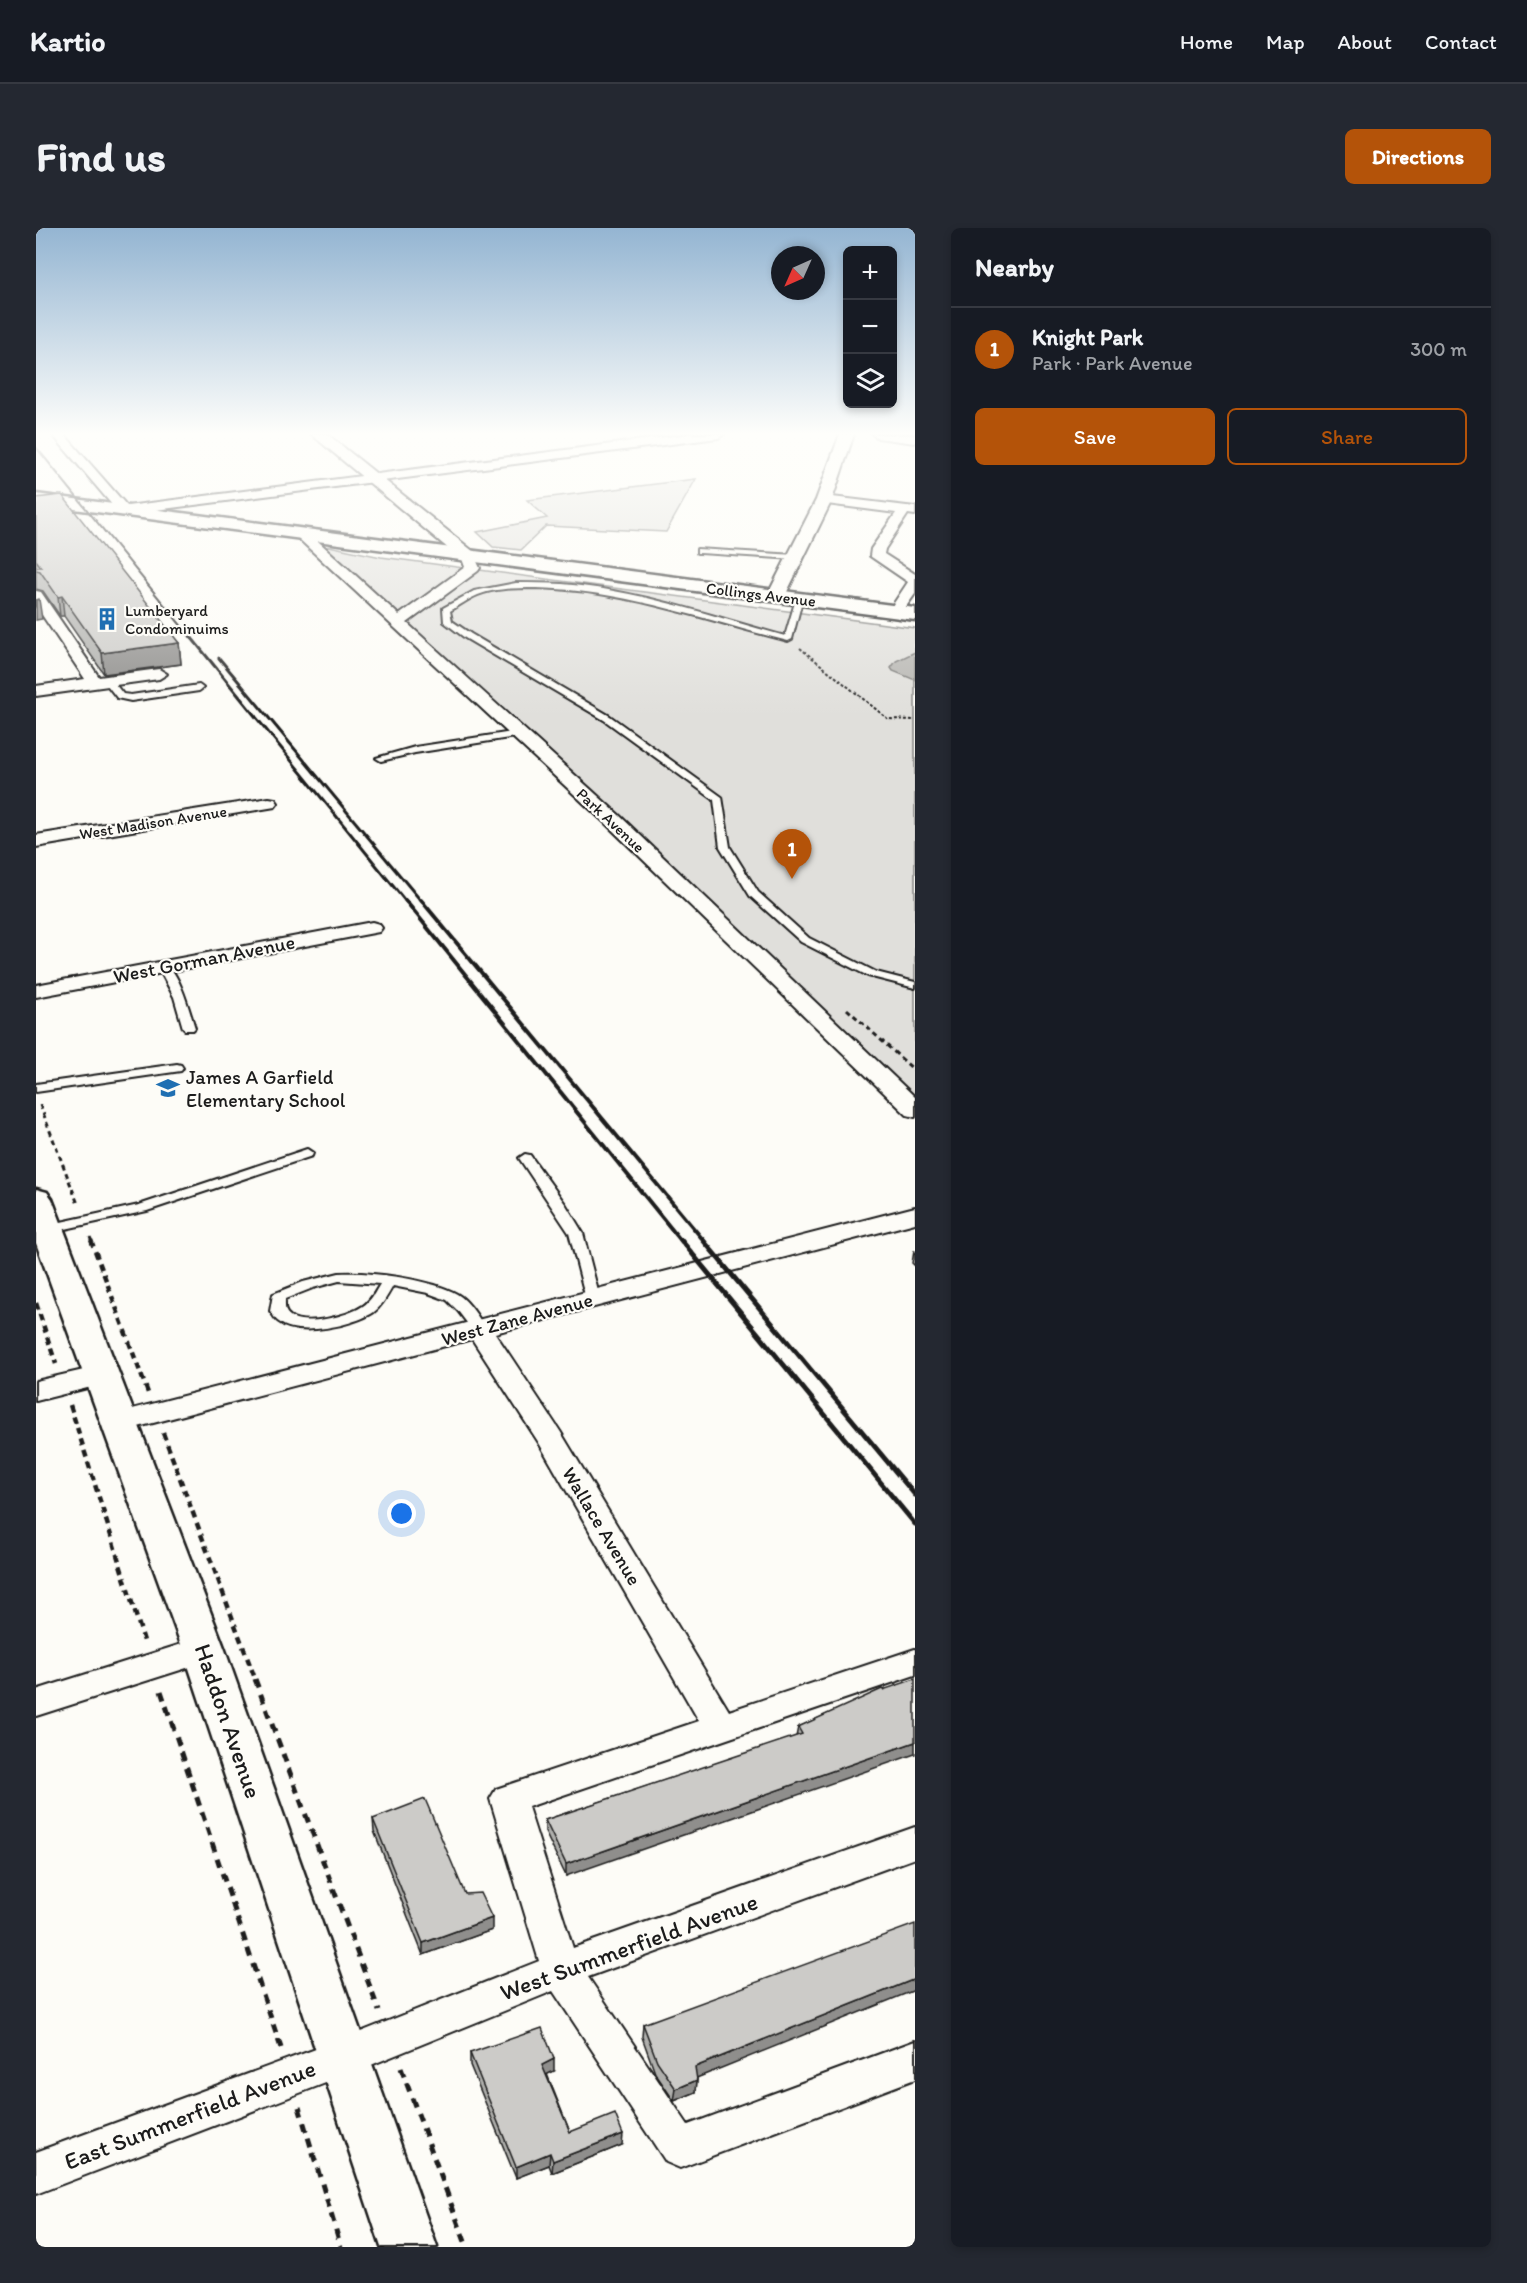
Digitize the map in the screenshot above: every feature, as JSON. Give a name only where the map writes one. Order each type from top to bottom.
[{"type":"main road","name":"Collings Avenue","points":[[254,528],[915,614]]},
{"type":"main road","name":"Haddon Avenue","points":[[56,1217],[82,1380],[137,1418],[204,1650],[409,2247]]},
{"type":"street","points":[[397,623],[473,568],[468,556],[435,528]]},
{"type":"street","points":[[776,596],[810,528]]},
{"type":"street","points":[[895,528],[878,549],[877,556],[915,582],[895,612]]},
{"type":"street","name":"Park Avenue","points":[[303,535],[611,818],[915,1110]]},
{"type":"street","points":[[36,595],[101,682]]},
{"type":"street","points":[[36,692],[159,674]]},
{"type":"street","name":"West Madison Avenue","points":[[36,841],[269,803]]},
{"type":"street","name":"West Gorman Avenue","points":[[36,991],[372,928]]},
{"type":"street","name":"West Zane Avenue","points":[[137,1418],[915,1215]]},
{"type":"street","name":"Wallace Avenue","points":[[479,1329],[550,1438],[720,1726]]},
{"type":"street","points":[[36,1391],[82,1380]]},
{"type":"street","points":[[36,1703],[204,1650]]},
{"type":"street","points":[[915,1662],[508,1799],[561,1970],[680,2148],[915,2060]]},
{"type":"street","name":"West Summerfield Avenue","points":[[344,2057],[561,1970],[915,1842]]},
{"type":"street","name":"East Summerfield Avenue","points":[[36,2173],[344,2057]]},
{"type":"lane","points":[[700,550],[795,557]]},
{"type":"lane","points":[[800,599],[788,639],[616,593],[562,587],[512,586],[479,591],[458,599],[446,610],[448,622],[468,636],[607,718],[719,799],[725,847],[754,894],[804,940],[872,974],[915,986]]},
{"type":"lane","points":[[101,682],[120,696],[131,698],[199,688]]},
{"type":"lane","points":[[381,758],[415,750],[518,734]]},
{"type":"lane","points":[[164,967],[180,997],[189,1028]]},
{"type":"lane","points":[[36,1088],[177,1068]]},
{"type":"lane","points":[[56,1217],[142,1208],[307,1153]]},
{"type":"lane","points":[[525,1158],[576,1233],[593,1299]]},
{"type":"lane","points":[[388,1282],[370,1308],[358,1315],[318,1325],[300,1325],[282,1320],[277,1314],[278,1296],[341,1277],[388,1282],[432,1289],[452,1297],[479,1329]]},
{"type":"path","points":[[788,639],[888,718],[915,720]]},
{"type":"path","points":[[40,1103],[56,1217],[390,2039],[467,2247]]},
{"type":"path","points":[[36,1303],[82,1380],[152,1667],[291,2078],[341,2247]]},
{"type":"shaded area","points":[[496,528],[544,528],[521,550],[493,547],[477,532]]},
{"type":"shaded area","points":[[590,528],[668,528],[666,532]]},
{"type":"shaded area","points":[[329,546],[381,557],[915,628],[915,1110],[319,549]]},
{"type":"shaded area","points":[[915,652],[915,680],[893,671],[891,668],[896,661]]},
{"type":"building","name":"Lumberyard Condominuims","points":[[36,528],[88,528],[179,643],[102,653],[62,596],[58,597],[40,571],[36,570],[36,567],[41,567],[36,560]]},
{"type":"building","points":[[915,1679],[915,1742],[566,1864],[545,1820],[802,1734],[798,1727],[882,1689]]},
{"type":"building","points":[[425,1799],[465,1894],[480,1893],[492,1918],[423,1943],[373,1819]]},
{"type":"building","points":[[915,1924],[915,1979],[695,2067],[697,2080],[676,2089],[657,2061],[643,2024]]},
{"type":"building","points":[[542,2028],[554,2059],[542,2065],[570,2132],[615,2114],[623,2134],[553,2161],[550,2153],[516,2167],[470,2053]]},
{"type":"railway","points":[[102,528],[192,639]]},
{"type":"railway","points":[[191,637],[406,902]]},
{"type":"railway","points":[[219,658],[422,902]]},
{"type":"railway","points":[[405,900],[682,1242]]},
{"type":"railway","points":[[421,900],[705,1242]]},
{"type":"railway","points":[[681,1240],[915,1524]]},
{"type":"railway","points":[[703,1240],[915,1495]]},
{"type":"place","name":"Lumberyard Condominuims","points":[[107,619]]},
{"type":"place","name":"Knight Park","points":[[792,879]]},
{"type":"place","name":"James A Garfield Elementary School","points":[[168,1088]]}]
